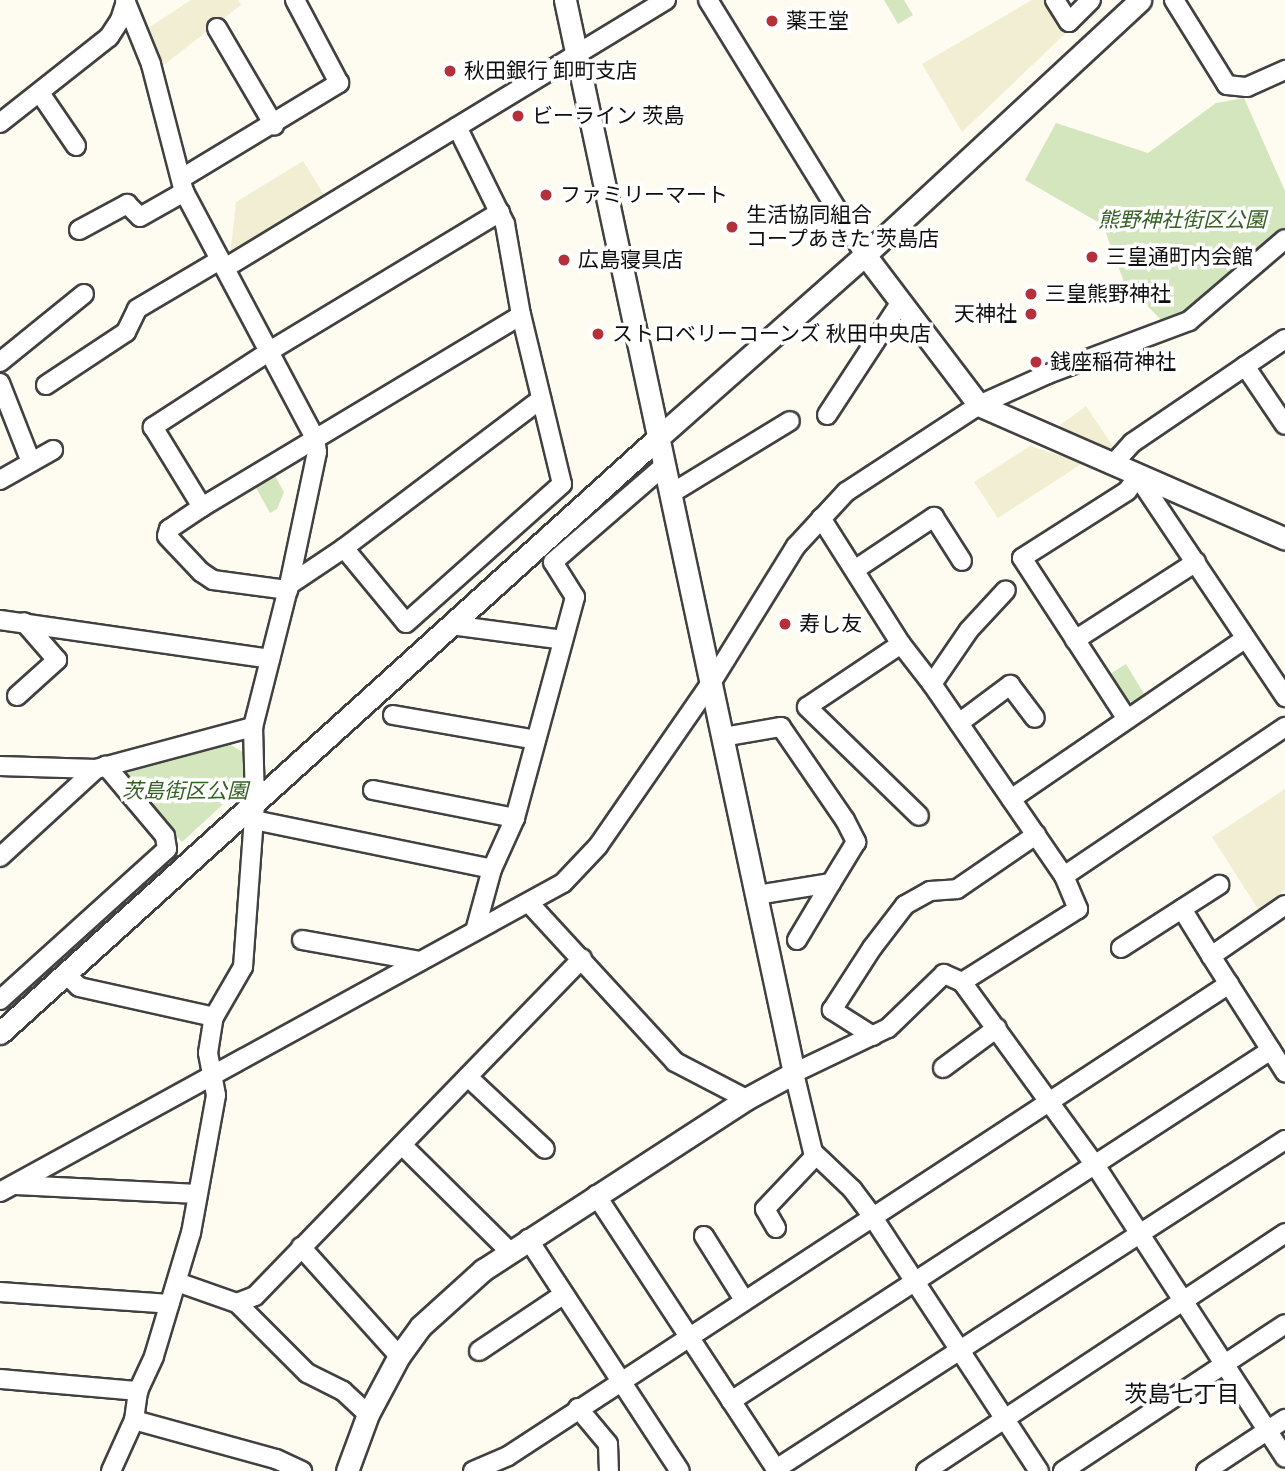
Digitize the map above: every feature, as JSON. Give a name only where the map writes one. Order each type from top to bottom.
[{"type":"street","points":[[79,230],[127,204],[140,217],[183,185],[340,83],[295,0]]},
{"type":"street","points":[[565,0],[813,1152],[852,1189],[872,1216],[1039,1471]]},
{"type":"street","points":[[46,385],[126,332],[137,309],[222,264],[457,127],[666,0]]},
{"type":"street","points":[[708,0],[865,255],[979,405],[1114,463],[1138,477],[1285,539]]},
{"type":"street","points":[[1055,0],[1069,22],[1091,0]]},
{"type":"street","points":[[0,1033],[254,812],[451,625],[865,255],[1140,0]]},
{"type":"street","points":[[1174,0],[1227,85],[1247,87],[1285,70]]},
{"type":"street","points":[[0,123],[109,37],[120,20],[125,1]]},
{"type":"street","points":[[111,1471],[134,1420],[138,1391],[154,1356],[177,1282],[198,1194],[216,1096],[208,1053],[214,1017],[243,967],[254,812],[253,727],[288,588],[317,452],[315,438],[183,185],[151,64],[125,1]]},
{"type":"street","points":[[218,28],[274,125]]},
{"type":"street","points":[[40,93],[76,146]]},
{"type":"street","points":[[344,548],[406,623],[562,484],[521,315],[505,224],[457,127]]},
{"type":"street","points":[[202,507],[153,427],[270,351],[500,212]]},
{"type":"street","points":[[7,1189],[212,1079],[563,883],[598,846],[711,683],[796,546],[846,492],[979,405],[1048,374],[1189,321],[1285,239]]},
{"type":"street","points":[[0,362],[84,294]]},
{"type":"street","points":[[827,415],[901,302]]},
{"type":"street","points":[[521,315],[202,507],[169,528],[167,536],[201,572],[213,580],[288,588],[541,399]]},
{"type":"street","points":[[1114,463],[1132,443],[1285,339]]},
{"type":"street","points":[[1245,366],[1285,425]]},
{"type":"street","points":[[0,383],[31,463]]},
{"type":"street","points":[[672,492],[790,421]]},
{"type":"street","points":[[0,480],[53,450]]},
{"type":"street","points":[[475,931],[492,869],[515,818],[575,597],[553,562],[665,464]]},
{"type":"street","points":[[1138,477],[1285,697]]},
{"type":"street","points":[[1128,719],[1022,558],[1127,491],[1138,477]]},
{"type":"street","points":[[856,569],[934,517],[962,561]]},
{"type":"street","points":[[821,518],[856,569],[901,644],[932,684],[1064,876],[1078,909],[962,982]]},
{"type":"street","points":[[1076,640],[1196,562]]},
{"type":"street","points":[[932,684],[969,630],[1006,590]]},
{"type":"street","points":[[0,620],[270,659]]},
{"type":"street","points":[[17,695],[57,660],[24,622]]},
{"type":"street","points":[[451,625],[564,640]]},
{"type":"street","points":[[1011,799],[1245,639]]},
{"type":"street","points":[[901,644],[807,707],[919,816]]},
{"type":"street","points":[[959,723],[1010,685],[1035,718]]},
{"type":"street","points":[[393,715],[536,740]]},
{"type":"street","points":[[0,766],[101,768],[253,727]]},
{"type":"street","points":[[723,737],[781,727],[845,820],[856,842],[797,940]]},
{"type":"street","points":[[1064,876],[1285,727]]},
{"type":"street","points":[[0,857],[101,768]]},
{"type":"street","points":[[0,1000],[167,849],[165,836],[101,768]]},
{"type":"street","points":[[373,790],[515,818]]},
{"type":"street","points":[[254,812],[492,869]]},
{"type":"street","points":[[873,1036],[832,1010],[905,905],[930,891],[957,889],[1036,835]]},
{"type":"street","points":[[756,895],[831,883]]},
{"type":"street","points":[[1121,948],[1219,885]]},
{"type":"street","points":[[529,903],[675,1062],[746,1099]]},
{"type":"street","points":[[1211,956],[1285,905]]},
{"type":"street","points":[[1182,909],[1285,1072]]},
{"type":"street","points":[[302,940],[420,961]]},
{"type":"street","points":[[237,1303],[255,1296],[582,959]]},
{"type":"street","points":[[66,974],[79,987],[214,1017]]},
{"type":"street","points":[[347,1471],[368,1414],[399,1356],[421,1326],[482,1270],[746,1099],[888,1028],[944,974],[962,982],[1095,1165],[1285,1458]]},
{"type":"street","points":[[473,1471],[508,1455],[1229,984]]},
{"type":"street","points":[[943,1068],[997,1028]]},
{"type":"street","points":[[731,1401],[1271,1050]]},
{"type":"street","points":[[468,1077],[545,1149]]},
{"type":"street","points":[[596,1195],[777,1470],[959,1349],[1285,1140]]},
{"type":"street","points":[[402,1145],[510,1252]]},
{"type":"street","points":[[776,1228],[765,1209],[816,1155]]},
{"type":"street","points":[[7,1189],[198,1194]]},
{"type":"street","points":[[926,1471],[1285,1233]]},
{"type":"street","points":[[704,1236],[744,1300]]},
{"type":"street","points":[[528,1240],[680,1471]]},
{"type":"street","points":[[301,1247],[399,1356]]},
{"type":"street","points":[[177,1282],[203,1294],[237,1303],[307,1373],[343,1391],[368,1414]]},
{"type":"street","points":[[0,1292],[170,1304]]},
{"type":"street","points":[[479,1351],[564,1294]]},
{"type":"street","points":[[1063,1471],[1285,1324]]},
{"type":"street","points":[[0,1379],[138,1391]]},
{"type":"street","points":[[578,1408],[608,1444],[609,1471]]},
{"type":"street","points":[[1206,1471],[1285,1419]]},
{"type":"street","points":[[134,1420],[257,1462],[302,1471]]},
{"type":"shaded area","points":[[191,0],[238,0],[241,5],[161,67],[156,67],[145,30]]},
{"type":"shaded area","points":[[1032,0],[1048,0],[1068,31],[962,132],[922,64]]},
{"type":"shaded area","points":[[303,161],[326,198],[230,256],[236,202]]},
{"type":"shaded area","points":[[1086,406],[1114,448],[1106,452],[1055,429]]},
{"type":"shaded area","points":[[1030,446],[1083,463],[998,518],[974,482]]},
{"type":"shaded area","points":[[1285,789],[1285,890],[1258,909],[1212,837]]},
{"type":"green space","points":[[884,0],[904,0],[913,15],[898,24]]},
{"type":"green space","name":"熊野神社街区公園","points":[[1244,98],[1285,191],[1285,232],[1186,316],[1164,323],[1124,282],[1103,225],[1025,180],[1056,123],[1148,153],[1216,103]]},
{"type":"green space","points":[[274,474],[284,492],[277,509],[270,513],[255,486]]},
{"type":"green space","points":[[1126,664],[1146,697],[1137,703],[1126,700],[1110,674]]},
{"type":"green space","name":"茨島街区公園","points":[[223,740],[244,753],[243,786],[182,842],[125,783],[127,773]]},
{"type":"place","name":"薬王堂","points":[[772,21]]},
{"type":"place","name":"秋田銀行 卸町支店","points":[[450,71]]},
{"type":"place","name":"ビーライン 茨島","points":[[518,116]]},
{"type":"place","name":"ファミリーマート","points":[[546,195]]},
{"type":"place","name":"生活協同組合 コープあきた 茨島店","points":[[732,227]]},
{"type":"place","name":"三皇通町内会館","points":[[1092,257]]},
{"type":"place","name":"広島寝具店","points":[[564,260]]},
{"type":"place","name":"三皇熊野神社","points":[[1031,294]]},
{"type":"place","name":"天神社","points":[[1031,314]]},
{"type":"place","name":"ストロベリーコーンズ 秋田中央店","points":[[598,334]]},
{"type":"place","name":"銭座稲荷神社","points":[[1036,362]]},
{"type":"place","name":"寿し友","points":[[785,624]]},
{"type":"district","name":"茨島七丁目","points":[[1182,1395]]}]
